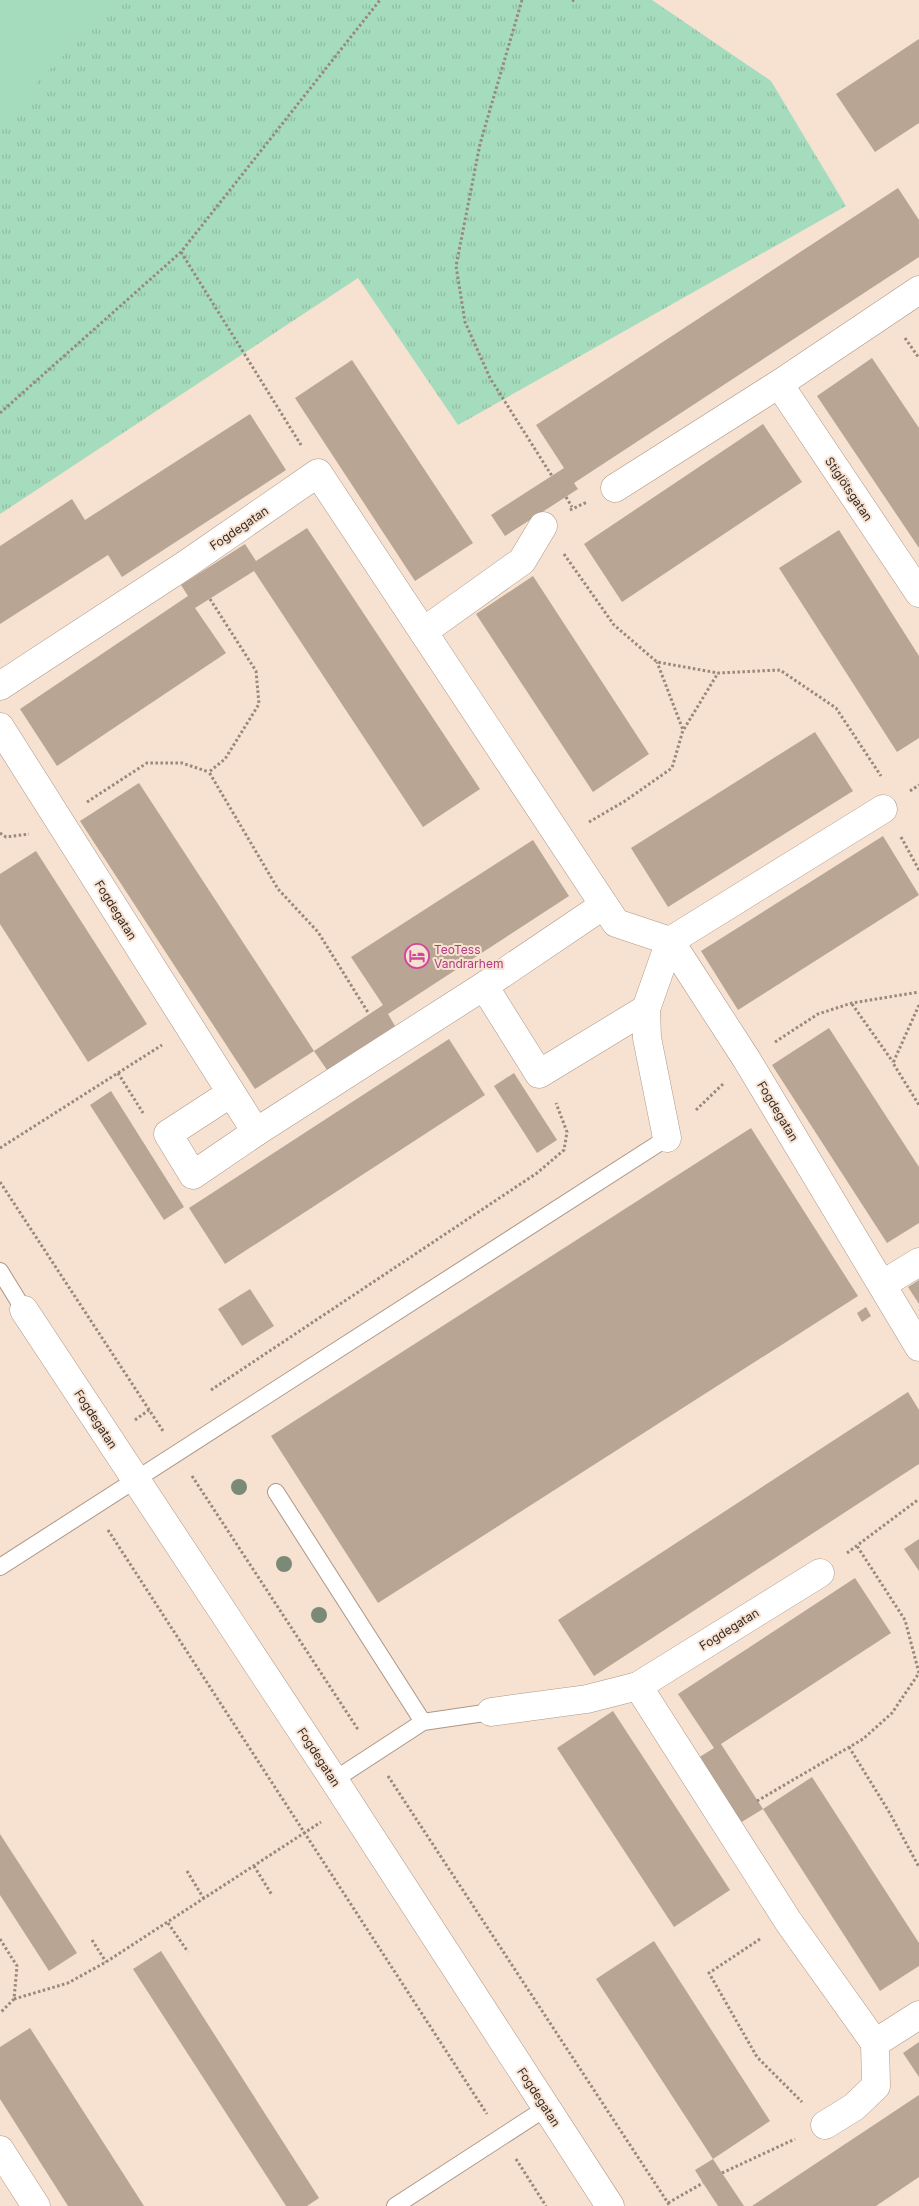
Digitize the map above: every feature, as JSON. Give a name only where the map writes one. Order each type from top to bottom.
[{"type":"street","points":[[615,488],[779,384],[919,290]]},
{"type":"street","name":"Stiglötsgatan","points":[[779,384],[919,593]]},
{"type":"street","points":[[318,473],[424,630],[616,923],[670,941]]},
{"type":"street","name":"Fogdegatan","points":[[0,686],[177,570],[318,473]]},
{"type":"street","points":[[424,630],[522,562],[543,526]]},
{"type":"street","name":"Fogdegatan","points":[[0,727],[256,1132]]},
{"type":"street","points":[[667,1138],[646,1038],[646,1010],[670,941],[885,796]]},
{"type":"street","points":[[232,1093],[168,1134],[193,1175],[256,1132],[484,986],[604,905]]},
{"type":"street","name":"Fogdegatan","points":[[670,941],[747,1060],[919,1346]]},
{"type":"street","points":[[484,986],[539,1074],[646,1010]]},
{"type":"street","points":[[883,1284],[919,1262]]},
{"type":"street","name":"Fogdegatan","points":[[24,1310],[334,1780],[610,2206]]},
{"type":"street","name":"Fogdegatan","points":[[491,1712],[587,1699],[638,1686],[820,1573]]},
{"type":"street","points":[[638,1686],[788,1921],[875,2043],[876,2086],[854,2107],[825,2125]]},
{"type":"street","points":[[875,2043],[919,2015]]},
{"type":"street","points":[[0,2150],[36,2206]]},
{"type":"lane","points":[[0,1567],[92,1506],[178,1454],[667,1138]]},
{"type":"lane","points":[[0,1271],[24,1310]]},
{"type":"lane","points":[[276,1492],[423,1722]]},
{"type":"lane","points":[[334,1780],[423,1722],[491,1712]]},
{"type":"lane","points":[[394,2206],[546,2108]]},
{"type":"path","points":[[0,414],[182,252],[380,0]]},
{"type":"path","points":[[522,0],[480,144],[456,266],[465,322],[490,378],[552,476]]},
{"type":"path","points":[[182,252],[228,330],[318,473]]},
{"type":"path","points":[[615,488],[573,508],[543,526],[614,625],[657,662],[684,730]]},
{"type":"path","points":[[566,496],[573,508]]},
{"type":"path","points":[[209,772],[225,759],[259,704],[256,671],[210,599]]},
{"type":"path","points":[[657,662],[718,673],[780,670],[836,708],[885,796]]},
{"type":"path","points":[[561,839],[625,801],[672,768],[684,730],[718,673]]},
{"type":"path","points":[[0,833],[6,838],[43,832],[147,763],[182,764],[209,772],[278,889],[318,932],[369,1014]]},
{"type":"path","points":[[667,1138],[747,1060],[818,1014],[852,1003],[919,992]]},
{"type":"path","points":[[852,1003],[919,1105]]},
{"type":"path","points":[[893,1063],[919,1005]]},
{"type":"path","points":[[0,1148],[190,1027]]},
{"type":"path","points":[[118,1073],[150,1125],[168,1134]]},
{"type":"path","points":[[211,1390],[537,1173],[564,1150],[567,1132],[557,1104],[539,1074]]},
{"type":"path","points":[[0,1182],[669,2204],[703,2183]]},
{"type":"path","points":[[820,1573],[919,1498]]},
{"type":"path","points":[[92,1506],[546,2206]]},
{"type":"path","points":[[757,1801],[863,1738],[892,1713],[919,1673],[905,1620],[857,1546]]},
{"type":"path","points":[[849,1746],[888,1810],[919,1867]]},
{"type":"path","points":[[0,2013],[14,1999],[68,1983],[106,1962],[349,1804]]},
{"type":"path","points":[[254,1866],[272,1895]]},
{"type":"path","points":[[187,1871],[204,1899]]},
{"type":"path","points":[[722,2173],[825,2125],[757,2057],[709,1973],[788,1921]]},
{"type":"path","points":[[168,1923],[188,1952]]},
{"type":"path","points":[[0,1939],[17,1966],[14,1999]]},
{"type":"path","points":[[92,1940],[106,1962]]},
{"type":"green space","points":[[0,0],[652,0],[771,81],[846,206],[458,425],[358,278],[0,514]]},
{"type":"green space","points":[[0,0],[117,0],[0,121]]},
{"type":"building","points":[[919,39],[919,123],[875,152],[836,94]]},
{"type":"building","points":[[898,188],[919,220],[919,257],[574,483],[578,489],[505,536],[491,515],[564,468],[536,425]]},
{"type":"building","points":[[872,358],[919,428],[919,548],[817,396]]},
{"type":"building","points":[[352,360],[473,543],[415,581],[295,398]]},
{"type":"building","points":[[250,414],[286,470],[122,577],[108,555],[0,624],[0,546],[72,499],[85,520]]},
{"type":"building","points":[[763,424],[802,482],[622,602],[584,544]]},
{"type":"building","points":[[307,528],[480,789],[423,827],[254,571],[195,608],[226,653],[57,766],[20,709],[188,596],[181,585],[245,544],[256,561]]},
{"type":"building","points":[[839,530],[919,656],[919,738],[897,752],[779,568]]},
{"type":"building","points":[[533,576],[649,754],[593,792],[476,614]]},
{"type":"building","points":[[815,732],[853,791],[668,907],[631,848]]},
{"type":"building","points":[[139,783],[314,1051],[255,1089],[80,821]]},
{"type":"building","points":[[883,836],[919,895],[738,1010],[701,951]]},
{"type":"building","points":[[533,840],[569,896],[388,1014],[395,1026],[327,1070],[314,1051],[383,1005],[351,957]]},
{"type":"building","points":[[36,851],[147,1024],[88,1062],[0,924],[0,874]]},
{"type":"building","points":[[829,1028],[919,1167],[919,1223],[887,1243],[772,1065]]},
{"type":"building","points":[[449,1039],[485,1095],[225,1264],[189,1208]]},
{"type":"building","points":[[514,1073],[557,1140],[537,1153],[494,1086]]},
{"type":"building","points":[[111,1091],[184,1207],[164,1220],[90,1105]]},
{"type":"building","points":[[751,1128],[858,1296],[378,1603],[271,1436]]},
{"type":"building","points":[[919,1280],[919,1304],[908,1287]]},
{"type":"building","points":[[250,1289],[274,1326],[242,1346],[218,1309]]},
{"type":"building","points":[[866,1307],[871,1316],[862,1322],[857,1313]]},
{"type":"building","points":[[908,1392],[919,1410],[919,1464],[594,1676],[558,1620]]},
{"type":"building","points":[[919,1539],[919,1571],[904,1549]]},
{"type":"building","points":[[855,1578],[891,1633],[721,1744],[763,1809],[740,1823],[698,1758],[714,1748],[678,1694]]},
{"type":"building","points":[[613,1711],[730,1890],[674,1927],[557,1748]]},
{"type":"building","points":[[812,1777],[919,1943],[919,1966],[880,1991],[763,1809]]},
{"type":"building","points":[[0,1834],[77,1953],[49,1971],[0,1895]]},
{"type":"building","points":[[654,1941],[770,2121],[713,2159],[596,1979]]},
{"type":"building","points":[[161,1951],[319,2198],[307,2206],[286,2206],[133,1969]]},
{"type":"building","points":[[30,2028],[144,2206],[68,2206],[0,2099],[0,2047]]},
{"type":"building","points":[[919,2042],[919,2077],[903,2053]]},
{"type":"building","points":[[919,2095],[919,2177],[876,2206],[752,2206]]},
{"type":"building","points":[[713,2159],[744,2206],[718,2206],[695,2170]]},
{"type":"place","name":"TeoTess Vandrarhem","points":[[417,956]]}]
